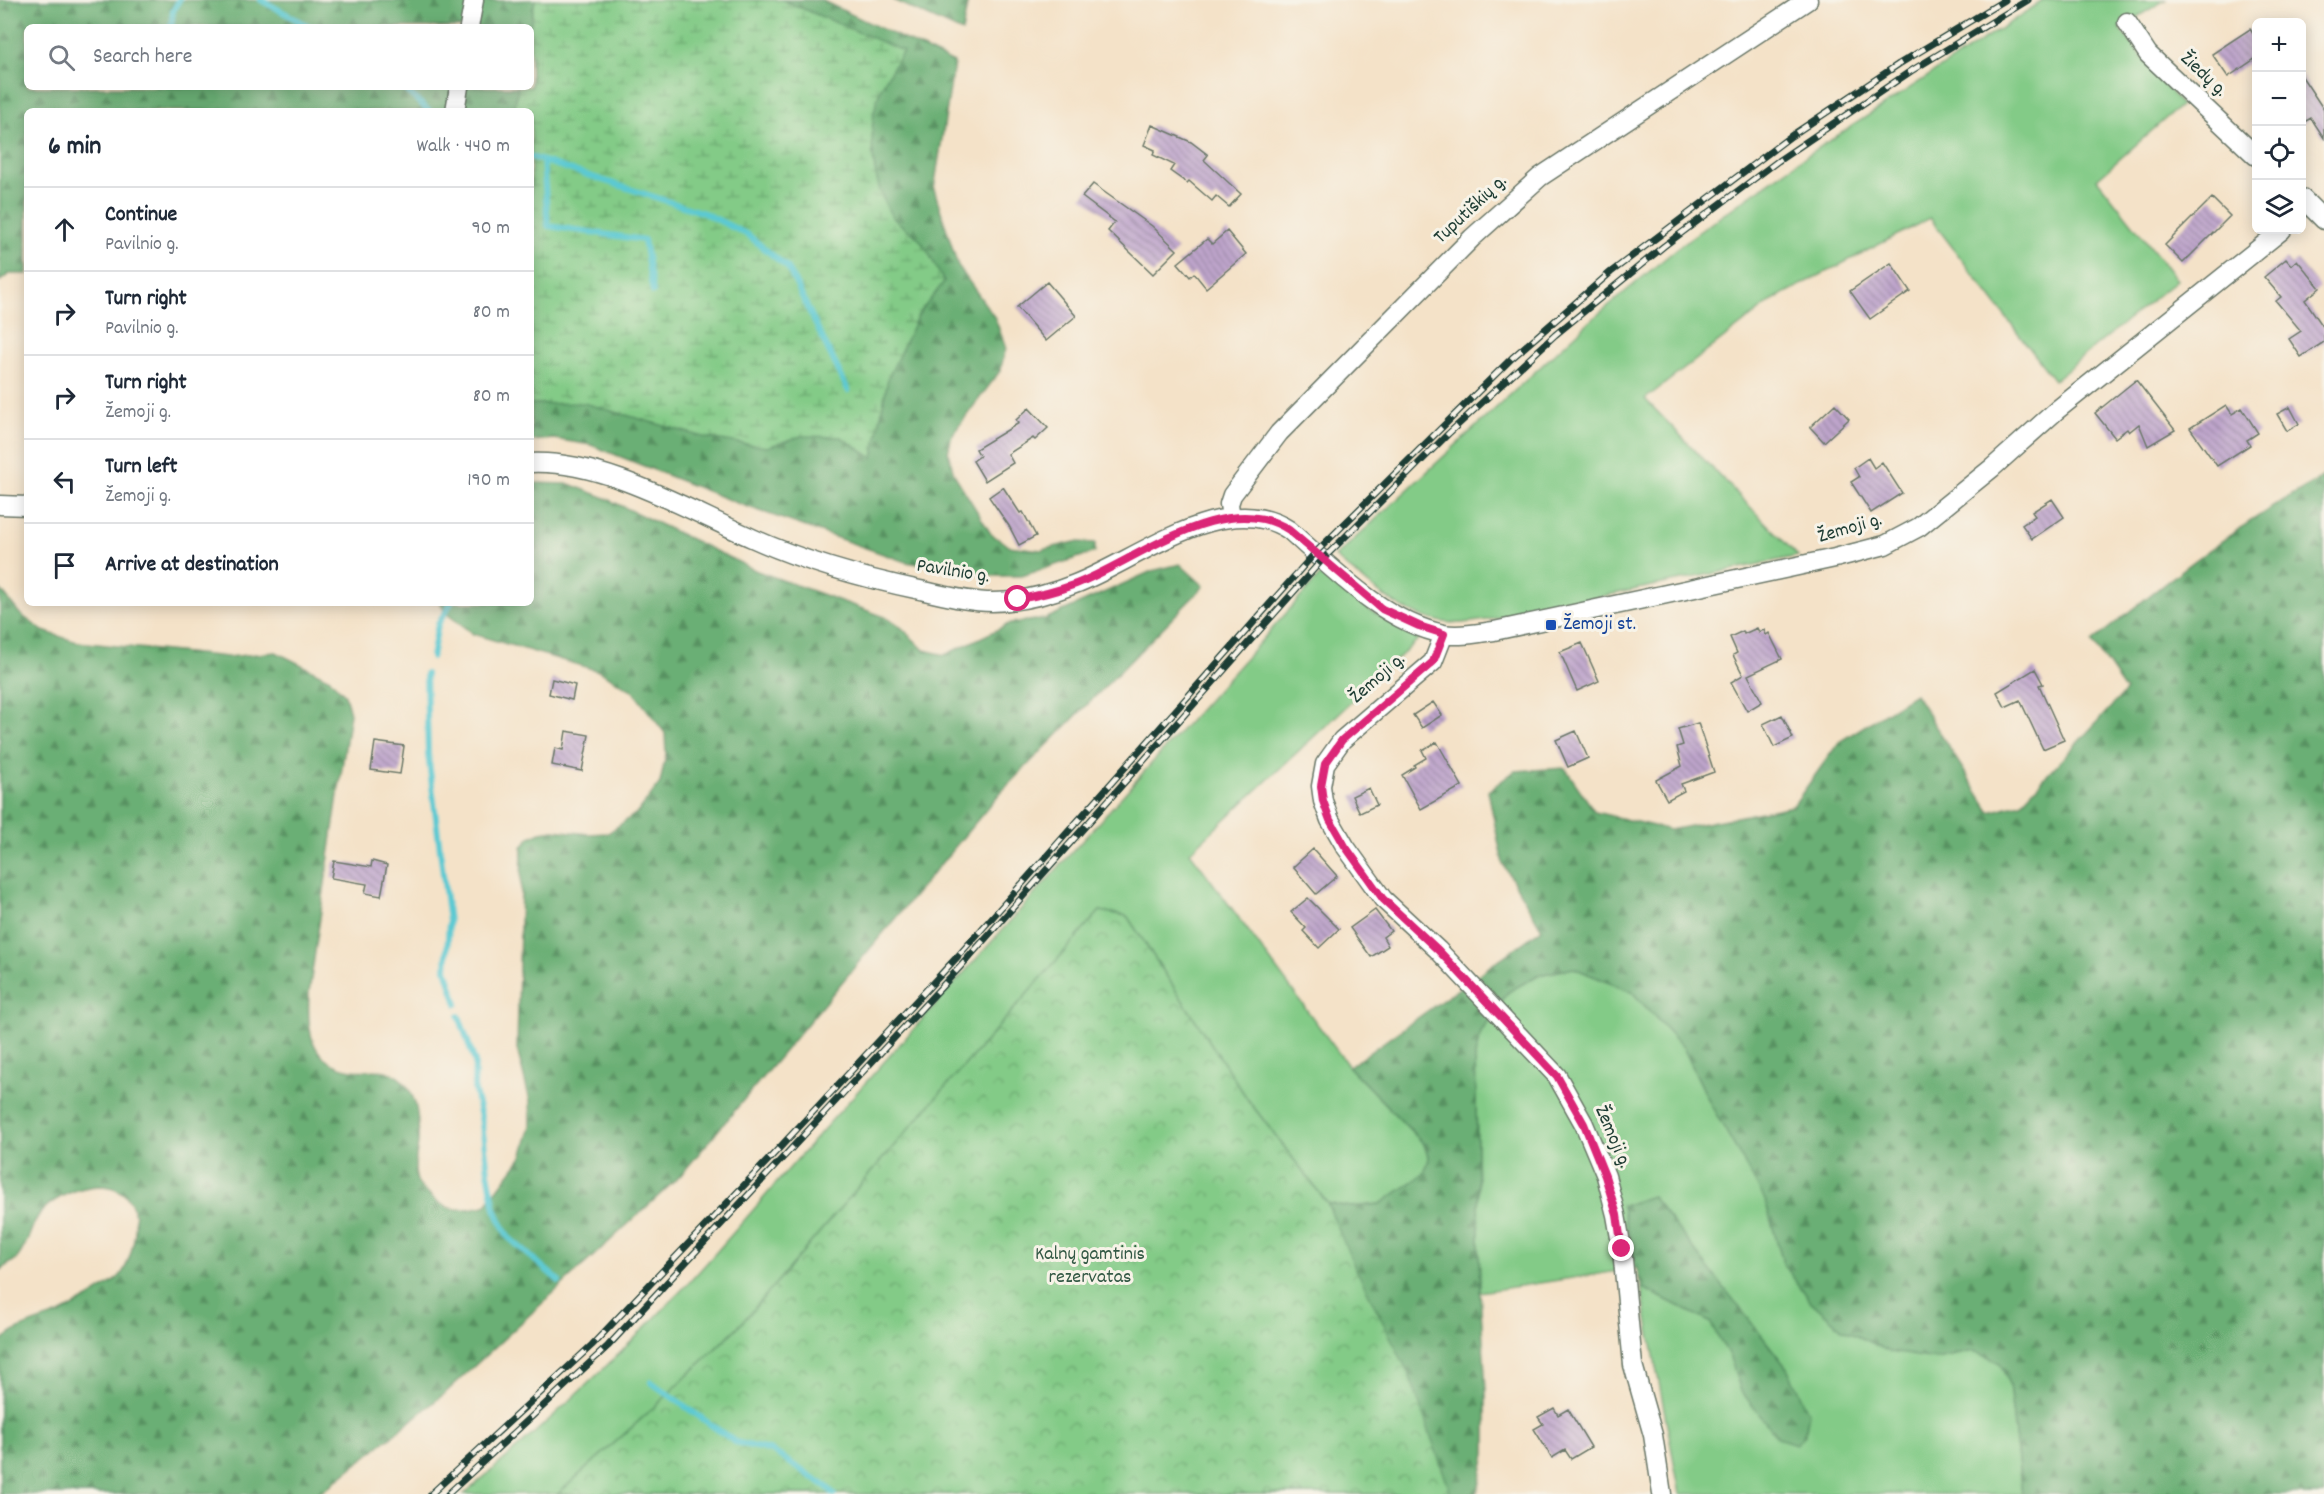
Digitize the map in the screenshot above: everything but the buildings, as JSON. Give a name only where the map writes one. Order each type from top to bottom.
[{"type":"street","points":[[470,24],[474,0]]},
{"type":"street","name":"Tuputiškių g.","points":[[1230,518],[1229,504],[1232,495],[1279,433],[1464,246],[1540,177],[1808,0]]},
{"type":"street","name":"Žiedų g.","points":[[2127,22],[2148,54],[2252,152]]},
{"type":"street","points":[[456,108],[458,90]]},
{"type":"street","points":[[2309,203],[2324,220]]},
{"type":"street","name":"Žemoji g.","points":[[1662,1494],[1653,1436],[1633,1365],[1617,1215],[1605,1176],[1584,1124],[1557,1076],[1438,950],[1383,899],[1345,846],[1330,820],[1323,801],[1321,786],[1325,764],[1342,740],[1433,662],[1444,634],[1467,635],[1494,631],[1835,558],[1885,545],[1919,527],[1992,468],[2057,410],[2277,234]]},
{"type":"street","name":"Pavilnio g.","points":[[534,463],[570,465],[599,472],[654,494],[755,540],[826,567],[888,584],[992,602],[1045,594],[1077,583],[1185,531],[1211,521],[1259,517],[1277,522],[1382,609],[1419,626],[1444,634]]},
{"type":"street","points":[[0,506],[24,506]]},
{"type":"green space","points":[[0,0],[535,0],[531,24],[24,24],[24,90],[518,90],[514,108],[24,108],[24,274],[10,274],[0,281]]},
{"type":"green space","points":[[535,0],[782,0],[903,51],[882,85],[876,105],[872,137],[875,170],[884,201],[891,215],[923,243],[944,282],[918,315],[888,378],[873,458],[841,437],[801,436],[767,447],[707,438],[584,403],[534,404],[534,108],[514,108],[518,90],[534,90],[534,24],[531,24]]},
{"type":"green space","points":[[782,0],[821,0],[954,63],[934,189],[958,266],[995,318],[1006,348],[1000,371],[952,435],[948,452],[954,474],[991,534],[1009,546],[1041,550],[1075,542],[1095,543],[1095,552],[1022,576],[993,576],[906,562],[737,503],[591,445],[554,439],[534,441],[534,404],[584,403],[707,438],[767,447],[801,436],[841,437],[873,457],[888,378],[918,315],[944,282],[923,243],[891,215],[884,201],[875,170],[872,137],[876,105],[882,85],[903,51]]},
{"type":"green space","points":[[893,0],[968,0],[962,32]]},
{"type":"green space","points":[[2044,0],[2165,0],[2119,28],[2181,105],[2097,179],[2177,280],[2054,380],[1930,218],[1776,298],[1645,399],[1798,556],[1467,623],[1437,621],[1405,609],[1376,590],[1335,557],[1590,321],[1686,241],[1803,158]]},
{"type":"green space","points":[[2324,477],[2324,1494],[2022,1494],[2009,1384],[2000,1363],[1974,1351],[1936,1359],[1890,1352],[1842,1329],[1808,1299],[1783,1263],[1765,1200],[1711,1105],[1683,1047],[1632,992],[1574,968],[1538,975],[1508,992],[1481,1032],[1475,1055],[1480,1292],[1486,1391],[1486,1454],[1477,1494],[558,1494],[659,1403],[741,1324],[1100,911],[1127,916],[1248,1100],[1327,1203],[1351,1207],[1380,1204],[1424,1174],[1429,1159],[1424,1144],[1349,1067],[1542,929],[1503,864],[1488,791],[1515,771],[1565,768],[1595,812],[1670,830],[1793,806],[1839,742],[1915,694],[1990,812],[2021,803],[2126,691],[2092,642],[2175,575],[2233,533]]},
{"type":"green space","points":[[534,483],[569,484],[603,497],[757,571],[885,617],[902,628],[924,650],[945,655],[1011,623],[1045,619],[1152,571],[1180,564],[1204,586],[1000,793],[680,1176],[444,1394],[319,1494],[0,1494],[0,1342],[20,1329],[69,1309],[119,1277],[130,1257],[135,1224],[133,1209],[127,1197],[117,1190],[105,1186],[75,1191],[49,1204],[42,1211],[18,1257],[0,1270],[0,589],[20,614],[43,631],[77,642],[228,657],[276,652],[330,679],[345,695],[350,713],[309,993],[310,1031],[319,1052],[326,1060],[337,1066],[359,1071],[387,1071],[400,1078],[410,1091],[417,1112],[418,1142],[415,1173],[418,1183],[444,1206],[463,1209],[485,1206],[522,1157],[531,1126],[530,1101],[517,1049],[522,847],[530,837],[541,832],[554,830],[588,834],[608,833],[638,812],[660,783],[666,755],[665,733],[632,690],[599,671],[473,634],[446,613],[442,606],[534,606]]},
{"type":"green space","points":[[1323,572],[1371,611],[1421,637],[1190,852],[1349,1067],[1424,1144],[1429,1159],[1424,1174],[1380,1204],[1351,1207],[1327,1203],[1248,1100],[741,1324],[659,1403],[558,1494],[464,1494],[582,1389],[694,1277]]},
{"type":"green space","name":"Kalnų gamtinis rezervatas","points":[[1100,911],[1127,916],[1248,1100],[1327,1203],[1352,1261],[1409,1374],[1451,1494],[558,1494],[659,1403],[741,1324]]},
{"type":"green space","points":[[1574,968],[1632,992],[1683,1047],[1711,1105],[1766,1200],[1783,1263],[1936,1359],[1974,1351],[2000,1362],[2009,1384],[2022,1494],[1680,1494],[1641,1287],[1710,1322],[1730,1357],[1741,1391],[1805,1435],[1808,1413],[1787,1368],[1622,1206],[1638,1268],[1480,1292],[1475,1055],[1481,1032],[1508,992],[1538,975]]},
{"type":"green space","points":[[1652,1196],[1787,1368],[1809,1413],[1805,1435],[1796,1444],[1778,1438],[1741,1391],[1730,1357],[1710,1322],[1641,1287],[1622,1206]]},
{"type":"waterway","points":[[171,24],[173,11],[179,0]]},
{"type":"waterway","points":[[261,0],[305,24]]},
{"type":"waterway","points":[[405,90],[426,108]]},
{"type":"waterway","points":[[534,158],[704,213],[748,235],[788,268],[848,390]]},
{"type":"waterway","points":[[543,161],[548,226],[644,240],[653,292]]},
{"type":"waterway","points":[[432,657],[438,624],[449,606]]},
{"type":"waterway","points":[[426,674],[428,754],[449,922],[446,969],[457,1004]]},
{"type":"waterway","points":[[459,1016],[475,1062],[474,1087],[481,1117],[495,1209],[508,1237],[559,1281]]},
{"type":"waterway","points":[[651,1382],[735,1442],[772,1451],[834,1494]]},
{"type":"railway","points":[[431,1494],[592,1345],[770,1158],[958,956],[1315,553],[1512,358],[1611,272],[1791,136],[1899,64],[2005,0]]},
{"type":"railway","points":[[448,1494],[608,1346],[960,967],[1322,560],[1448,434],[1555,335],[1664,246],[1778,161],[1911,71],[2028,0]]},
{"type":"place","name":"Žemoji st.","points":[[1551,625]]},
{"type":"route","points":[[1018,599],[1045,594],[1077,583],[1185,531],[1211,521],[1245,516],[1259,517],[1277,522],[1289,530],[1382,609],[1419,626],[1444,634],[1439,652],[1433,662],[1342,740],[1325,764],[1321,786],[1323,801],[1330,820],[1345,846],[1383,899],[1438,950],[1557,1076],[1584,1124],[1605,1176],[1617,1215],[1622,1249]]}]
